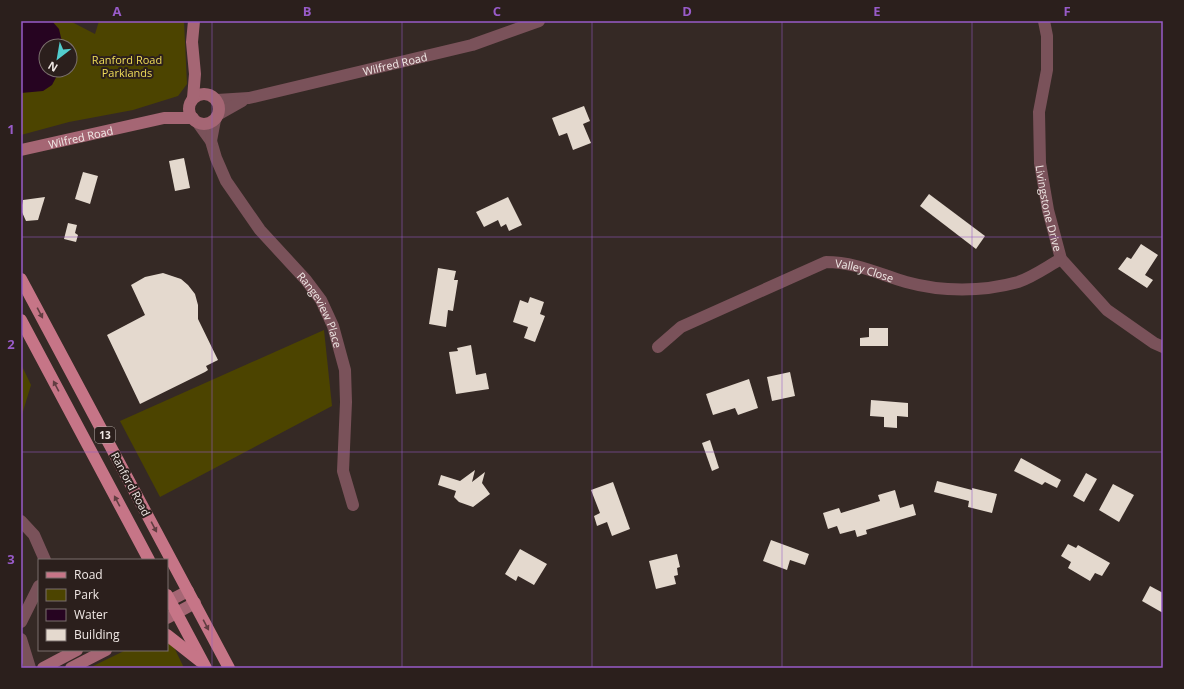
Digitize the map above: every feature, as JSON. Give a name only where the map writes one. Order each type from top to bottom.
[{"type":"main road","name":"Ranford Road","points":[[21,279],[229,668]]},
{"type":"main road","name":"Ranford Road","points":[[21,320],[148,559]]},
{"type":"main road","points":[[168,599],[172,616],[205,666]]},
{"type":"main road","points":[[168,636],[205,666]]},
{"type":"street","points":[[194,21],[192,42],[195,74],[190,114],[195,120]]},
{"type":"street","name":"Wilfred Road","points":[[164,118],[201,94],[213,97],[249,98],[472,45],[539,21]]},
{"type":"street","name":"Livingstone Drive","points":[[1044,21],[1047,36],[1047,70],[1039,112],[1040,163],[1048,210],[1061,259],[1107,310],[1154,343],[1163,347]]},
{"type":"street","points":[[195,74],[219,104],[217,117]]},
{"type":"street","name":"Wilfred Road","points":[[21,150],[164,118],[195,120],[207,124],[249,98]]},
{"type":"street","name":"Rangeview Place","points":[[211,141],[217,117]]},
{"type":"street","name":"Rangeview Place","points":[[195,120],[211,141],[216,158],[226,180],[260,230],[306,280],[321,300],[333,326],[345,370],[346,402],[342,471],[353,505]]},
{"type":"street","name":"Valley Close","points":[[658,347],[681,327],[826,262],[844,262],[907,282],[954,290],[994,286],[1019,281],[1061,259]]},
{"type":"street","points":[[21,521],[34,535],[45,559]]},
{"type":"street","points":[[21,622],[27,606],[38,588]]},
{"type":"street","points":[[168,599],[188,591]]},
{"type":"street","points":[[172,616],[195,603]]},
{"type":"street","points":[[21,639],[30,668]]},
{"type":"street","points":[[43,668],[75,651]]},
{"type":"street","points":[[71,668],[104,651]]},
{"type":"green space","name":"Ranford Road Parklands","points":[[21,21],[70,21],[95,34],[99,21],[184,21],[187,84],[178,96],[133,110],[69,122],[21,135]]},
{"type":"green space","points":[[324,330],[332,406],[160,497],[120,421]]},
{"type":"green space","points":[[21,364],[31,385],[21,418]]},
{"type":"green space","points":[[168,641],[172,643],[184,668],[89,668],[124,651],[168,651]]},
{"type":"water","points":[[21,21],[52,21],[59,29],[61,38],[38,38],[38,78],[56,78],[52,85],[43,91],[21,93]]},
{"type":"building","points":[[584,106],[590,121],[583,124],[591,143],[573,150],[567,133],[559,136],[552,118]]},
{"type":"building","points":[[184,158],[190,188],[175,191],[169,161]]},
{"type":"building","points":[[83,172],[98,176],[90,204],[75,199]]},
{"type":"building","points":[[929,194],[985,236],[976,249],[920,206]]},
{"type":"building","points":[[45,197],[38,220],[26,221],[21,210],[23,200]]},
{"type":"building","points":[[508,197],[522,225],[509,231],[506,224],[501,227],[498,220],[484,227],[476,212]]},
{"type":"building","points":[[68,223],[77,225],[75,233],[78,235],[76,242],[64,239]]},
{"type":"building","points":[[1141,244],[1158,255],[1145,275],[1153,280],[1147,288],[1118,269],[1127,257],[1131,259]]},
{"type":"building","points":[[438,268],[456,271],[454,280],[458,280],[453,311],[448,310],[446,327],[429,324]]},
{"type":"building","points":[[163,273],[181,279],[195,294],[198,305],[198,319],[218,360],[206,366],[208,370],[205,372],[140,404],[107,335],[145,315],[131,285],[145,277]]},
{"type":"building","points":[[530,297],[544,302],[540,314],[545,316],[535,342],[524,338],[528,327],[513,322],[520,300],[528,303]]},
{"type":"building","points":[[869,328],[888,328],[888,346],[860,346],[860,338],[869,337]]},
{"type":"building","points":[[471,345],[476,375],[486,373],[489,389],[456,394],[449,352],[458,351],[457,348]]},
{"type":"building","points":[[790,372],[795,396],[772,401],[767,377]]},
{"type":"building","points":[[749,379],[758,408],[738,415],[735,408],[713,415],[706,394]]},
{"type":"building","points":[[871,400],[908,403],[908,417],[897,416],[897,428],[884,427],[884,417],[870,416]]},
{"type":"building","points":[[710,440],[719,468],[712,471],[702,443]]},
{"type":"building","points":[[1021,458],[1061,480],[1057,488],[1045,482],[1042,485],[1014,471]]},
{"type":"building","points":[[475,470],[472,482],[485,472],[482,483],[490,494],[473,507],[459,502],[454,497],[456,491],[438,485],[441,475],[460,481]]},
{"type":"building","points":[[1086,473],[1097,479],[1084,502],[1073,496]]},
{"type":"building","points":[[937,481],[972,490],[972,488],[997,494],[992,513],[968,507],[969,501],[934,492]]},
{"type":"building","points":[[613,482],[630,529],[612,536],[607,522],[597,526],[594,516],[600,513],[591,490]]},
{"type":"building","points":[[1113,484],[1134,495],[1119,522],[1099,510]]},
{"type":"building","points":[[895,490],[900,508],[913,504],[916,515],[866,530],[867,534],[857,537],[855,530],[840,534],[837,526],[828,529],[823,513],[839,508],[841,513],[880,501],[878,495]]},
{"type":"building","points":[[771,540],[809,554],[805,565],[790,560],[787,570],[763,561]]},
{"type":"building","points":[[1068,544],[1076,548],[1078,545],[1110,563],[1102,576],[1095,573],[1090,581],[1068,568],[1071,562],[1061,556]]},
{"type":"building","points":[[520,549],[547,564],[534,585],[518,576],[516,581],[505,574]]},
{"type":"building","points":[[677,554],[680,567],[677,568],[678,575],[674,576],[676,584],[656,589],[649,561]]},
{"type":"building","points":[[1150,586],[1163,593],[1163,613],[1142,601]]}]
